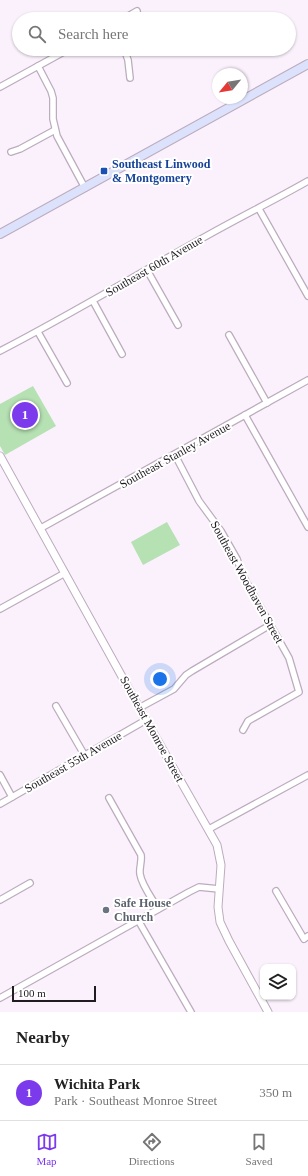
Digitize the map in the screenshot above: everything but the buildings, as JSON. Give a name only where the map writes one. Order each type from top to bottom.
[{"type":"main road","points":[[0,234],[308,64]]},
{"type":"street","points":[[0,87],[56,56]]},
{"type":"street","points":[[127,56],[130,78]]},
{"type":"street","points":[[38,66],[53,98],[55,130],[85,188]]},
{"type":"street","points":[[11,152],[20,149],[55,130]]},
{"type":"street","name":"Southeast 60th Avenue","points":[[0,351],[38,332],[202,238],[259,209],[308,181]]},
{"type":"street","points":[[259,209],[308,296]]},
{"type":"street","points":[[147,270],[178,326]]},
{"type":"street","points":[[92,301],[122,354]]},
{"type":"street","points":[[38,332],[66,383]]},
{"type":"street","points":[[229,335],[267,403]]},
{"type":"street","name":"Southeast Stanley Avenue","points":[[41,528],[308,380]]},
{"type":"street","points":[[245,415],[308,527]]},
{"type":"street","name":"Southeast Woodhaven Street","points":[[175,455],[199,501],[221,531],[237,559],[243,576],[289,658],[299,692],[248,721],[243,730]]},
{"type":"street","name":"Southeast Monroe Street","points":[[0,456],[139,708],[217,845],[221,859],[218,911],[221,926],[268,1012]]},
{"type":"street","points":[[0,609],[65,573]]},
{"type":"street","points":[[139,708],[174,689],[186,675],[192,671],[270,625]]},
{"type":"street","points":[[56,706],[85,756]]},
{"type":"street","name":"Southeast 55th Avenue","points":[[0,804],[146,720]]},
{"type":"street","points":[[0,775],[12,797]]},
{"type":"street","points":[[209,829],[308,775]]},
{"type":"street","points":[[109,798],[140,855],[142,861],[140,871],[141,880],[158,909]]},
{"type":"street","points":[[0,900],[30,883]]},
{"type":"street","points":[[0,998],[199,887],[219,889]]},
{"type":"street","points":[[276,891],[306,937]]},
{"type":"street","points":[[138,920],[191,1012]]},
{"type":"green space","points":[[33,386],[56,426],[5,455],[0,446],[0,404]]},
{"type":"green space","points":[[167,522],[180,545],[143,565],[131,542]]},
{"type":"place","name":"Southeast Linwood & Montgomery","points":[[104,171]]},
{"type":"place","name":"Wichita Park","points":[[25,415]]},
{"type":"place","name":"Safe House Church","points":[[106,910]]}]
